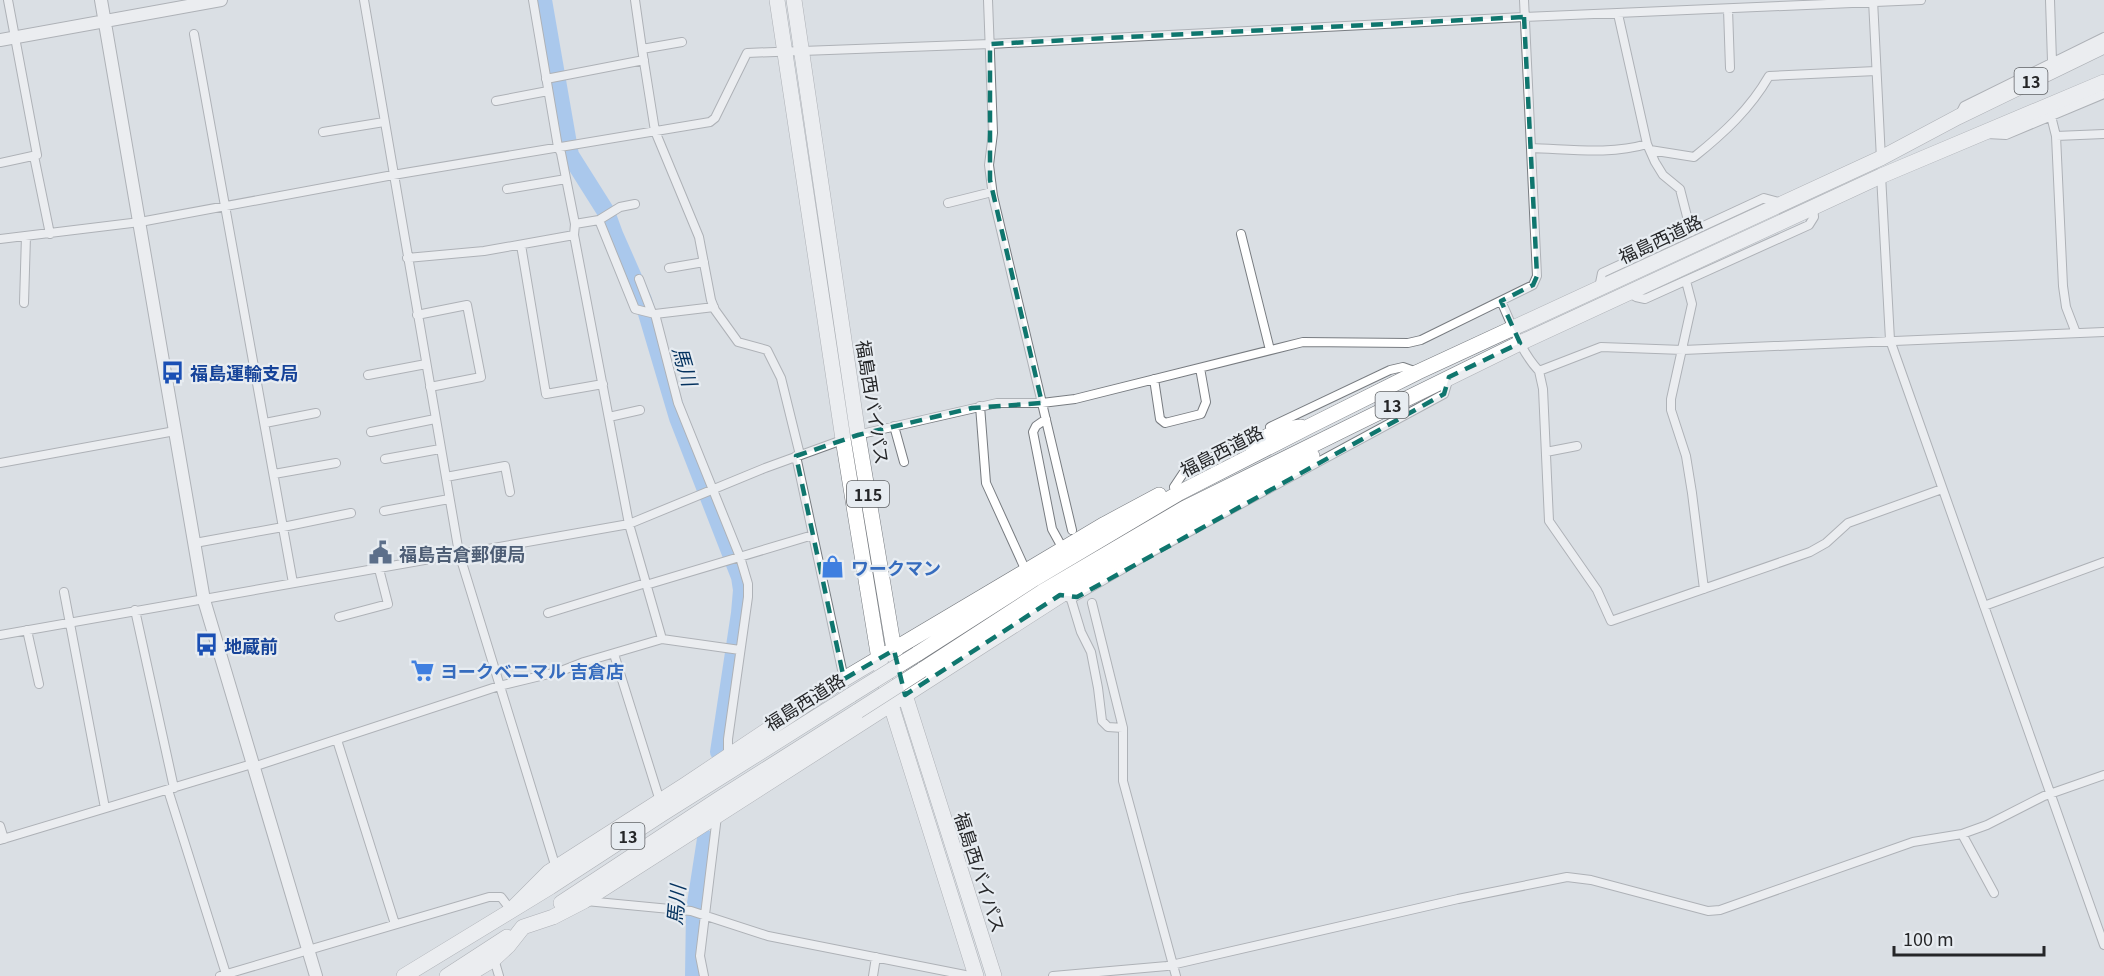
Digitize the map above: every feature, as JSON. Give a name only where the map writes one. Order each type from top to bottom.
[{"type":"highway","name":"福島西バイパス","points":[[777,0],[843,439],[879,659],[891,705],[976,976]]},
{"type":"highway","name":"福島西バイパス","points":[[794,0],[858,435],[894,650],[905,695],[994,976]]},
{"type":"highway","name":"福島西道路","points":[[404,976],[550,887],[1034,579],[1179,494],[1418,372],[1881,158],[1958,117],[2104,46]]},
{"type":"highway","name":"福島西道路","points":[[447,976],[1042,592],[1185,508],[1449,377],[1813,207],[2104,82]]},
{"type":"highway","points":[[511,910],[556,868],[844,679],[1174,486],[1279,430],[1310,426]]},
{"type":"highway","points":[[466,976],[494,959],[523,927],[553,917],[584,901],[905,695],[1065,597],[1108,565],[1298,464],[1347,428]]},
{"type":"street","points":[[0,163],[37,155],[8,0]]},
{"type":"street","points":[[101,0],[204,600],[316,976]]},
{"type":"street","points":[[0,40],[221,0]]},
{"type":"street","points":[[364,0],[459,553],[556,868]]},
{"type":"street","points":[[533,0],[549,79],[548,91],[575,224],[574,235],[629,524],[662,639]]},
{"type":"street","points":[[635,0],[656,131],[699,237],[714,307],[738,342],[767,350],[782,378],[844,679]]},
{"type":"street","points":[[988,0],[993,133],[989,165],[992,192],[1072,530]]},
{"type":"street","points":[[0,635],[629,524],[843,439],[980,406],[1075,399],[1302,342],[1407,344],[1421,340],[1533,285],[1537,276],[1524,0]]},
{"type":"street","points":[[1703,0],[1703,10]]},
{"type":"street","points":[[0,239],[140,222],[393,174],[710,122],[715,118],[747,53],[990,44],[1921,0]]},
{"type":"street","points":[[2050,0],[2052,61]]},
{"type":"street","points":[[1873,1],[1890,340],[2104,945]]},
{"type":"street","points":[[1728,9],[1730,68]]},
{"type":"street","points":[[1618,14],[1649,147],[1663,176],[1680,189],[1691,232]]},
{"type":"street","points":[[194,34],[293,583]]},
{"type":"street","points":[[1958,117],[1964,106],[2104,37]]},
{"type":"street","points":[[642,49],[682,42]]},
{"type":"street","points":[[549,79],[644,60]]},
{"type":"street","points":[[1531,148],[1595,150],[1649,147],[1694,157],[1741,116],[1756,99],[1769,76],[1876,71]]},
{"type":"street","points":[[496,101],[548,91]]},
{"type":"street","points":[[1983,133],[2006,135],[2104,94]]},
{"type":"street","points":[[2051,116],[2056,136],[2063,285],[2066,307],[2076,333]]},
{"type":"street","points":[[323,132],[384,122]]},
{"type":"street","points":[[2056,136],[2104,134]]},
{"type":"street","points":[[33,156],[50,234]]},
{"type":"street","points":[[507,189],[566,179]]},
{"type":"street","points":[[948,203],[992,192]]},
{"type":"street","points":[[1599,288],[1602,273],[1764,198],[1782,203]]},
{"type":"street","points":[[575,224],[600,218],[635,204]]},
{"type":"street","points":[[1629,293],[1645,299],[1809,225],[1814,217],[1813,207]]},
{"type":"street","points":[[600,218],[635,309],[652,313],[714,307]]},
{"type":"street","points":[[1241,234],[1270,350]]},
{"type":"street","points":[[407,258],[484,251],[574,235]]},
{"type":"street","points":[[24,303],[26,236]]},
{"type":"street","points":[[521,245],[546,394],[603,384]]},
{"type":"street","points":[[669,268],[704,262]]},
{"type":"street","points":[[639,279],[652,313],[678,403],[708,491],[735,559],[748,584],[737,650],[728,755]]},
{"type":"street","points":[[1686,281],[1692,304],[1671,399],[1671,410],[1686,456],[1704,589]]},
{"type":"street","points":[[1501,301],[1520,343],[1539,370],[1543,389],[1549,521],[1598,590],[1611,621],[1810,552],[1826,543],[1848,524],[1942,489]]},
{"type":"street","points":[[417,315],[467,306],[481,377],[430,387]]},
{"type":"street","points":[[1539,370],[1601,348],[1683,350],[2104,332]]},
{"type":"street","points":[[368,375],[426,364]]},
{"type":"street","points":[[1174,486],[1184,472],[1293,415],[1390,370],[1403,367],[1418,372]]},
{"type":"street","points":[[1154,379],[1160,419],[1165,423],[1194,417],[1201,414],[1206,402],[1200,368]]},
{"type":"street","points":[[1123,728],[1108,727],[1102,721],[1090,652],[1065,597],[1444,394],[1449,377]]},
{"type":"street","points":[[980,406],[986,483],[1026,571]]},
{"type":"street","points":[[609,417],[640,410]]},
{"type":"street","points":[[264,423],[316,413]]},
{"type":"street","points":[[371,432],[435,419]]},
{"type":"street","points":[[1046,419],[1036,426],[1033,432],[1052,529],[1063,549]]},
{"type":"street","points":[[894,426],[904,462]]},
{"type":"street","points":[[0,463],[176,431]]},
{"type":"street","points":[[1546,452],[1577,446]]},
{"type":"street","points":[[385,459],[440,449]]},
{"type":"street","points":[[274,474],[336,463]]},
{"type":"street","points":[[446,477],[505,466],[510,492]]},
{"type":"street","points":[[384,511],[449,499]]},
{"type":"street","points":[[195,543],[351,513]]},
{"type":"street","points":[[548,613],[813,535]]},
{"type":"street","points":[[1984,606],[2104,562]]},
{"type":"street","points":[[339,617],[388,604],[379,568]]},
{"type":"street","points":[[64,592],[105,808]]},
{"type":"street","points":[[1092,603],[1123,728],[1123,781],[1176,976]]},
{"type":"street","points":[[135,610],[171,789],[223,975],[489,897],[501,897],[511,910]]},
{"type":"street","points":[[27,630],[39,684]]},
{"type":"street","points":[[0,826],[2,839],[252,766],[499,687],[561,671],[662,639],[737,650]]},
{"type":"street","points":[[614,654],[660,801]]},
{"type":"street","points":[[337,740],[394,924]]},
{"type":"street","points":[[1053,976],[1173,965],[1458,899],[1568,877],[1590,880],[1708,911],[1720,910],[1913,842],[1962,834],[1987,825],[2051,794],[2104,775]]},
{"type":"street","points":[[704,976],[700,956],[698,913],[717,815]]},
{"type":"street","points":[[1962,834],[1994,893]]},
{"type":"street","points":[[584,901],[698,913],[768,936],[970,976]]},
{"type":"street","points":[[873,976],[876,957]]},
{"type":"street","points":[[494,959],[499,976]]},
{"type":"highlighted area","points":[[1524,17],[1537,276],[1533,285],[1501,301],[1520,343],[1449,377],[1444,394],[1077,597],[1060,595],[905,695],[894,650],[844,679],[796,456],[858,435],[972,408],[1042,403],[990,180],[990,44]]},
{"type":"waterway","name":"馬川","points":[[543,0],[570,155],[606,212],[643,300],[678,418],[740,577],[742,590],[740,613],[719,752]]},
{"type":"waterway","name":"馬川","points":[[694,976],[695,910],[706,839]]},
{"type":"place","name":"福島運輸支局","points":[[172,372]]},
{"type":"place","name":"福島吉倉郵便局","points":[[381,553]]},
{"type":"place","name":"ワークマン","points":[[833,567]]},
{"type":"place","name":"地蔵前","points":[[206,645]]},
{"type":"place","name":"ヨークベニマル 吉倉店","points":[[422,670]]}]
